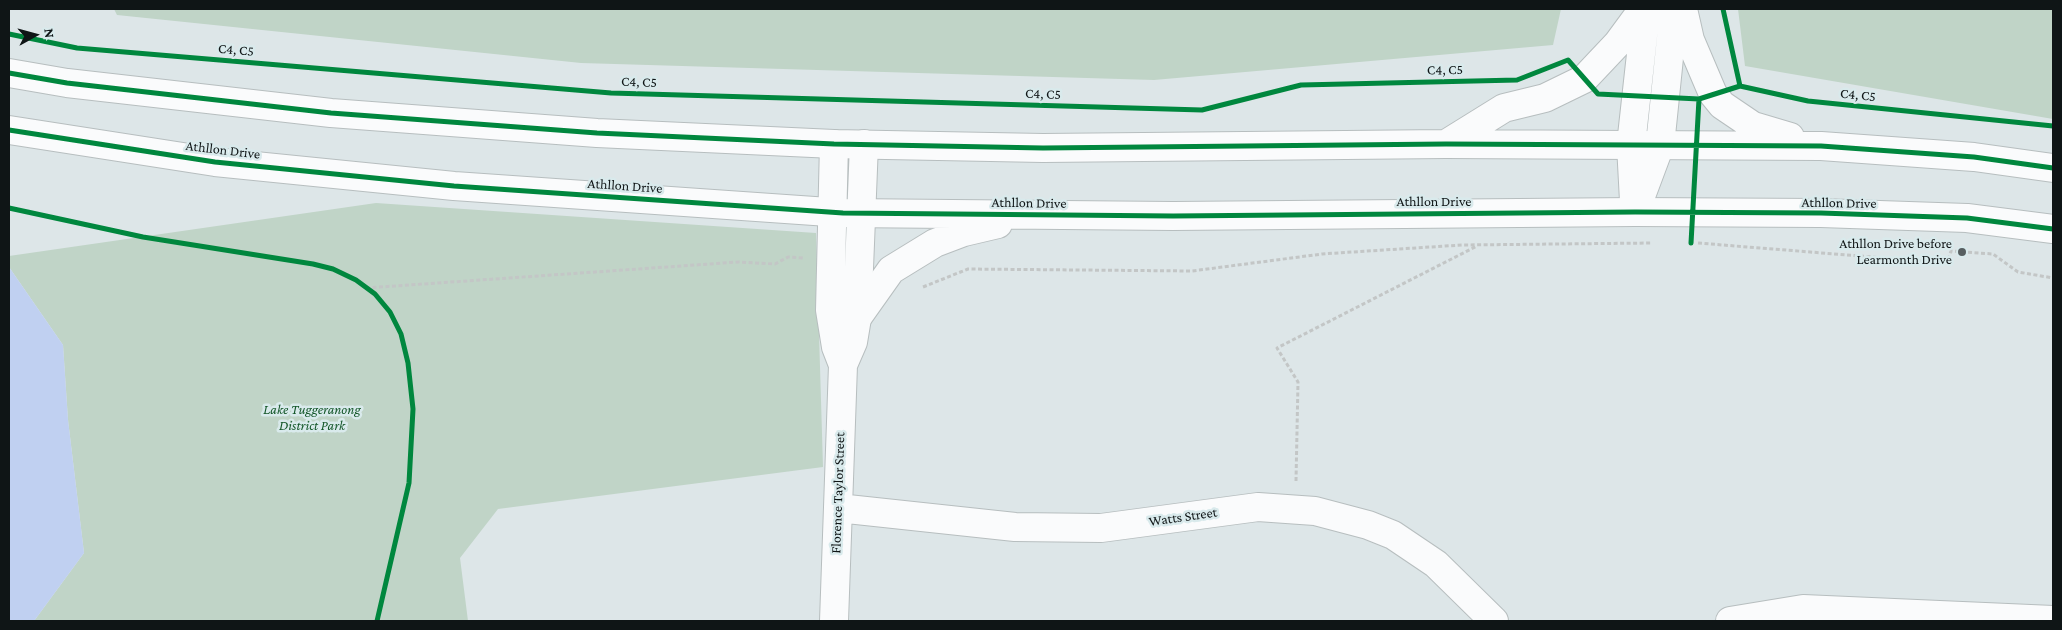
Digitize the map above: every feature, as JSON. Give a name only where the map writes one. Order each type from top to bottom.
[{"type":"main road","points":[[1446,144],[1504,108],[1545,98],[1584,79],[1618,43],[1644,9]]},
{"type":"main road","points":[[1635,212],[1631,145],[1644,9]]},
{"type":"main road","points":[[1635,212],[1660,145],[1674,9]]},
{"type":"main road","points":[[1683,9],[1690,40],[1701,68],[1713,94],[1722,105],[1753,126],[1821,146]]},
{"type":"main road","points":[[9,73],[67,83],[331,113],[597,133],[834,144],[1052,148],[1446,144],[1821,146],[1974,157],[2053,168]]},
{"type":"main road","name":"Athllon Drive","points":[[9,130],[244,165],[454,186],[832,212],[1173,216],[1635,212],[1821,213],[1967,218],[2053,229]]},
{"type":"main road","name":"Florence Taylor Street","points":[[834,144],[830,310],[836,347],[843,365]]},
{"type":"main road","name":"Florence Taylor Street","points":[[834,621],[843,365],[853,342],[857,318],[864,144]]},
{"type":"main road","points":[[857,318],[891,270],[935,244],[964,232],[1036,215]]},
{"type":"main road","name":"Watts Street","points":[[838,508],[1015,527],[1100,528],[1258,507],[1315,511],[1368,524],[1393,535],[1436,564],[1494,621]]},
{"type":"main road","points":[[1730,621],[1803,609],[2053,620]]},
{"type":"path","points":[[1693,212],[1691,243],[1947,263],[1951,251],[1993,254],[2018,272],[2053,278]]},
{"type":"path","points":[[896,267],[921,287],[968,269],[1192,271],[1322,254],[1478,245],[1662,243]]},
{"type":"path","points":[[1296,509],[1298,382],[1277,348],[1478,245]]},
{"type":"path","points":[[364,286],[738,262],[776,264],[788,258],[831,259]]},
{"type":"path","points":[[364,286],[375,294]]},
{"type":"green space","points":[[114,9],[1561,9],[1553,45],[1154,80],[581,63],[117,15]]},
{"type":"green space","points":[[1738,9],[2053,9],[2053,119],[1745,66]]},
{"type":"green space","name":"Lake Tuggeranong District Park","points":[[376,203],[816,233],[823,467],[498,509],[460,558],[468,621],[34,621],[84,553],[68,420],[63,345],[9,267],[9,256]]},
{"type":"water","points":[[9,267],[63,345],[68,420],[84,553],[34,621],[9,621]]},
{"type":"cycle path","points":[[1723,9],[1740,86]]},
{"type":"cycle path","name":"C4, C5","points":[[9,34],[77,48],[611,93],[1202,110],[1301,85],[1517,80],[1568,60],[1598,94],[1699,99],[1740,86],[1808,101],[2053,126]]},
{"type":"cycle path","points":[[9,73],[67,83],[331,113],[597,133],[834,144],[1043,148],[1446,144],[1821,146],[1974,157],[2053,168]]},
{"type":"cycle path","points":[[1691,243],[1699,99]]},
{"type":"cycle path","points":[[9,130],[215,162],[454,186],[843,213],[1173,216],[1635,212],[1821,213],[1967,218],[2053,229]]},
{"type":"cycle path","points":[[9,208],[143,237],[313,264],[333,269],[356,280],[375,294],[390,312],[401,334],[408,363],[413,409],[409,483],[377,621]]},
{"type":"place","name":"Athllon Drive before Learmonth Drive","points":[[1962,252]]}]
